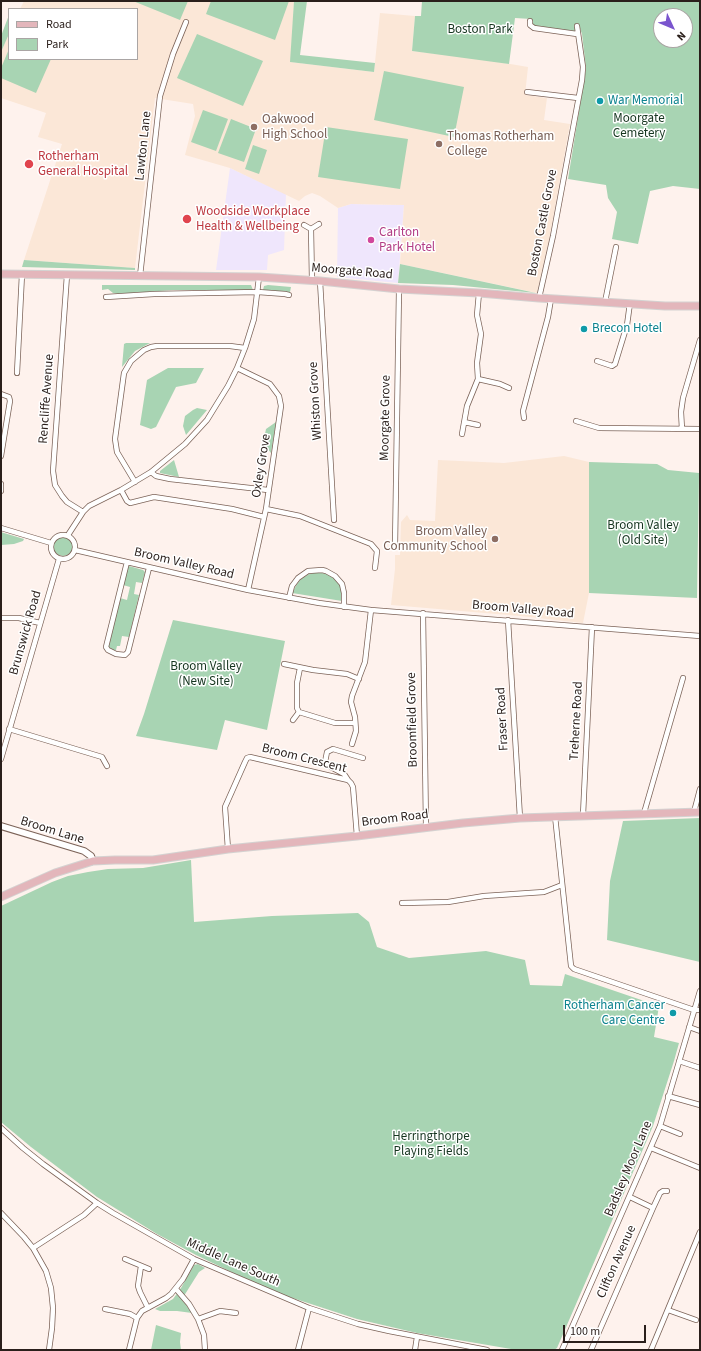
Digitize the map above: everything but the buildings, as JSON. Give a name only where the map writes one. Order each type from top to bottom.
[{"type":"main road","name":"Moorgate Road","points":[[1,274],[259,277],[320,281],[399,289],[479,293],[551,299],[630,304],[700,306]]},
{"type":"main road","name":"Broom Road","points":[[1,897],[55,873],[93,861],[153,860],[228,849],[520,818],[697,812]]},
{"type":"main road","name":"Broom Lane","points":[[1,826],[84,851],[91,856],[93,861]]},
{"type":"street","points":[[530,21],[530,25],[534,28],[577,34]]},
{"type":"street","name":"Lawton Lane","points":[[140,276],[160,96],[173,54],[186,22]]},
{"type":"street","name":"Boston Castle Grove","points":[[539,298],[553,236],[583,67],[577,26]]},
{"type":"street","points":[[527,92],[578,98]]},
{"type":"street","points":[[311,229],[319,224]]},
{"type":"street","points":[[304,225],[311,229]]},
{"type":"street","points":[[311,229],[312,281]]},
{"type":"street","points":[[605,302],[616,247]]},
{"type":"street","points":[[17,373],[22,274]]},
{"type":"street","name":"Rencliffe Avenue","points":[[67,275],[53,471],[56,485],[62,496],[67,502],[83,512]]},
{"type":"street","points":[[68,535],[83,512],[95,502],[121,490],[151,472],[185,444],[206,420],[220,400],[237,368],[245,348],[254,319],[259,277]]},
{"type":"street","name":"Whiston Grove","points":[[320,281],[334,520]]},
{"type":"street","name":"Moorgate Grove","points":[[395,547],[399,289]]},
{"type":"street","points":[[106,297],[154,294],[258,292],[289,295]]},
{"type":"street","points":[[462,434],[467,406],[478,379],[477,363],[481,330],[478,315],[479,293]]},
{"type":"street","points":[[524,418],[523,411],[548,317],[551,299]]},
{"type":"street","points":[[597,361],[612,366],[615,364],[627,325],[630,304]]},
{"type":"street","points":[[682,428],[681,412],[683,398],[700,340]]},
{"type":"street","points":[[135,482],[117,452],[115,439],[124,373],[131,361],[144,350],[157,346],[230,346],[245,348]]},
{"type":"street","name":"Oxley Grove","points":[[237,368],[270,384],[277,392],[281,401],[281,413],[266,509],[248,590]]},
{"type":"street","points":[[478,379],[492,381],[509,388]]},
{"type":"street","points":[[1,394],[9,397],[10,401],[1,456]]},
{"type":"street","points":[[576,421],[599,428],[700,429]]},
{"type":"street","points":[[464,422],[478,425]]},
{"type":"street","points":[[151,472],[156,476],[170,479],[268,490]]},
{"type":"street","points":[[1,484],[1,491]]},
{"type":"street","points":[[121,490],[127,502],[130,503],[154,497],[232,508],[264,517]]},
{"type":"street","points":[[266,509],[300,516],[366,541],[377,552],[376,568]]},
{"type":"street","points":[[1,528],[51,543]]},
{"type":"street","points":[[68,535],[74,540],[75,550],[67,559],[59,559],[53,554],[51,543],[56,536],[68,535]]},
{"type":"street","name":"Broom Valley Road","points":[[75,550],[248,590],[289,598],[371,610],[700,636]]},
{"type":"street","name":"Brunswick Road","points":[[1,759],[59,559]]},
{"type":"street","points":[[126,562],[106,647],[110,652],[116,654],[125,655],[128,652],[149,568]]},
{"type":"street","points":[[289,598],[292,586],[298,578],[308,571],[322,570],[335,576],[342,584],[344,606]]},
{"type":"street","points":[[352,744],[356,731],[351,702],[367,655],[371,610]]},
{"type":"street","name":"Broomfield Grove","points":[[423,614],[426,827]]},
{"type":"street","points":[[1,618],[19,618],[40,624]]},
{"type":"street","name":"Fraser Road","points":[[508,620],[520,818]]},
{"type":"street","name":"Treherne Road","points":[[583,815],[592,627]]},
{"type":"street","points":[[284,664],[300,668],[347,674],[359,679]]},
{"type":"street","points":[[300,668],[297,682],[297,708],[300,712],[335,723],[355,723]]},
{"type":"street","points":[[644,813],[683,678]]},
{"type":"street","points":[[293,720],[300,712]]},
{"type":"street","points":[[10,729],[102,757],[107,766]]},
{"type":"street","points":[[348,780],[344,774],[325,762],[327,752],[333,749],[363,758]]},
{"type":"street","name":"Broom Crescent","points":[[228,849],[225,807],[247,758],[254,757],[348,780],[352,787],[358,836]]},
{"type":"street","points":[[697,812],[700,789]]},
{"type":"street","points":[[555,816],[571,966],[574,969],[694,1010],[700,1010]]},
{"type":"street","points":[[402,903],[448,902],[484,896],[544,892],[562,885]]},
{"type":"street","name":"Badsley Moor Lane","points":[[562,1350],[660,1126],[700,990]]},
{"type":"street","points":[[689,1027],[700,1031]]},
{"type":"street","points":[[679,1061],[700,1068]]},
{"type":"street","points":[[668,1096],[700,1105]]},
{"type":"street","points":[[660,1126],[680,1134]]},
{"type":"street","name":"Middle Lane South","points":[[1,1128],[43,1164],[97,1203],[194,1259],[309,1308],[358,1324],[487,1350]]},
{"type":"street","points":[[651,1148],[700,1168]]},
{"type":"street","name":"Clifton Avenue","points":[[591,1350],[660,1193],[667,1191]]},
{"type":"street","points":[[630,1197],[654,1208]]},
{"type":"street","points":[[33,1248],[84,1215],[97,1203]]},
{"type":"street","points":[[1,1213],[33,1248],[46,1271],[52,1292],[53,1317],[49,1350]]},
{"type":"street","points":[[651,1350],[700,1232]]},
{"type":"street","points":[[125,1259],[148,1269]]},
{"type":"street","points":[[129,1350],[137,1318],[148,1308],[166,1298],[176,1289],[194,1259]]},
{"type":"street","points":[[140,1266],[138,1286],[148,1308]]},
{"type":"street","points":[[176,1289],[189,1304],[198,1319],[204,1335],[205,1350]]},
{"type":"street","points":[[298,1350],[309,1308]]},
{"type":"street","points":[[105,1309],[130,1314],[137,1318]]},
{"type":"street","points":[[668,1310],[696,1320]]},
{"type":"street","points":[[198,1319],[220,1311],[236,1313]]},
{"type":"street","points":[[415,1350],[417,1337]]},
{"type":"shaded area","points":[[24,1],[294,1],[291,62],[374,72],[380,13],[415,16],[412,51],[475,58],[528,67],[525,95],[547,98],[544,120],[570,124],[550,235],[537,293],[400,264],[404,205],[351,204],[338,208],[320,196],[312,193],[299,201],[230,168],[185,155],[195,116],[193,104],[155,98],[135,268],[24,260],[62,144],[38,137],[46,113],[1,98],[1,52],[8,36],[8,60],[138,60],[138,8],[20,8]]},
{"type":"shaded area","points":[[230,168],[286,194],[284,250],[268,255],[267,270],[216,270]]},
{"type":"shaded area","points":[[351,204],[404,205],[398,283],[337,277],[338,208]]},
{"type":"shaded area","name":"Broom Valley Community School","points":[[564,456],[589,462],[589,593],[583,623],[391,605],[395,555],[400,555],[401,522],[407,515],[410,520],[435,521],[438,460],[504,463]]},
{"type":"green space","points":[[133,1],[188,1],[180,20]]},
{"type":"green space","points":[[211,1],[289,1],[275,40],[206,14]]},
{"type":"green space","points":[[294,1],[307,1],[300,55],[375,63],[374,72],[290,62]]},
{"type":"green space","name":"Moorgate Cemetery","points":[[422,1],[700,1],[700,189],[673,186],[650,191],[638,244],[612,239],[617,212],[608,198],[606,185],[568,179],[586,68],[582,34],[579,26],[575,26],[574,31],[535,27],[532,24],[531,19],[515,18],[509,64],[412,51],[415,16],[421,16]]},
{"type":"green space","points":[[8,18],[8,36],[1,52],[1,36]]},
{"type":"green space","points":[[197,34],[263,61],[243,106],[177,78]]},
{"type":"green space","points":[[8,51],[8,60],[51,60],[36,93],[1,78],[1,68]]},
{"type":"green space","points":[[384,71],[464,87],[454,137],[374,120]]},
{"type":"green space","points":[[203,110],[228,119],[216,151],[191,142]]},
{"type":"green space","points":[[231,119],[256,129],[244,162],[218,153]]},
{"type":"green space","points":[[326,127],[408,139],[400,189],[318,177]]},
{"type":"green space","points":[[253,145],[267,150],[259,174],[245,169]]},
{"type":"green space","points":[[24,260],[135,268],[135,270],[22,267]]},
{"type":"green space","points":[[400,264],[536,293],[453,285],[398,283]]},
{"type":"green space","points":[[102,285],[251,285],[253,290],[173,290],[118,294],[113,293],[108,289],[102,290]]},
{"type":"green space","points":[[264,286],[291,287],[290,292],[263,290]]},
{"type":"green space","points":[[150,343],[135,351],[122,367],[124,344]]},
{"type":"green space","points":[[168,368],[204,368],[196,383],[176,387],[156,427],[151,429],[140,425],[147,380]]},
{"type":"green space","points":[[197,408],[207,410],[186,435],[183,426],[185,416]]},
{"type":"green space","points":[[276,422],[271,453],[263,443],[266,429]]},
{"type":"green space","points":[[174,460],[179,477],[160,473],[160,471]]},
{"type":"green space","name":"Broom Valley (Old Site)","points":[[589,462],[657,464],[668,470],[699,473],[697,598],[589,593]]},
{"type":"green space","points":[[1,532],[24,539],[23,541],[14,544],[1,545]]},
{"type":"green space","points":[[63,536],[70,539],[73,546],[70,553],[63,556],[56,553],[53,546],[56,539]]},
{"type":"green space","points":[[129,566],[145,572],[142,583],[136,582],[134,594],[139,595],[129,637],[122,636],[120,646],[117,646],[116,650],[113,650],[109,647],[109,644],[120,598],[127,600],[130,587],[123,585],[127,567]]},
{"type":"green space","points":[[317,572],[331,575],[336,580],[341,587],[343,594],[342,601],[292,593],[301,579],[309,574]]},
{"type":"green space","name":"Broom Valley (New Site)","points":[[173,620],[285,641],[267,730],[225,720],[217,750],[136,736]]},
{"type":"green space","points":[[700,818],[700,962],[607,940],[610,881],[623,821]]},
{"type":"green space","name":"Herringthorpe Playing Fields","points":[[191,860],[194,922],[272,916],[358,913],[369,922],[377,947],[409,958],[486,951],[525,960],[530,985],[562,986],[565,974],[659,1006],[654,1037],[679,1043],[674,1061],[653,1126],[557,1348],[554,1350],[517,1350],[417,1333],[357,1319],[271,1291],[196,1255],[157,1234],[97,1197],[31,1147],[1,1122],[1,906],[68,876],[108,869],[143,868]]},
{"type":"green space","points":[[198,1264],[205,1268],[199,1272],[182,1299],[192,1313],[160,1311],[155,1309],[173,1299],[194,1265]]},
{"type":"green space","points":[[156,1325],[181,1333],[181,1350],[151,1350]]},
{"type":"place","name":"War Memorial","points":[[600,101]]},
{"type":"place","name":"Oakwood High School","points":[[254,127]]},
{"type":"place","name":"Thomas Rotherham College","points":[[439,144]]},
{"type":"place","name":"Rotherham General Hospital","points":[[29,164]]},
{"type":"place","name":"Woodside Workplace Health & Wellbeing","points":[[187,219]]},
{"type":"place","name":"Carlton Park Hotel","points":[[371,240]]},
{"type":"place","name":"Brecon Hotel","points":[[584,329]]},
{"type":"place","name":"Broom Valley Community School","points":[[495,539]]},
{"type":"place","name":"Rotherham Cancer Care Centre","points":[[673,1013]]},
{"type":"park label","name":"Boston Park","points":[[480,30]]}]
